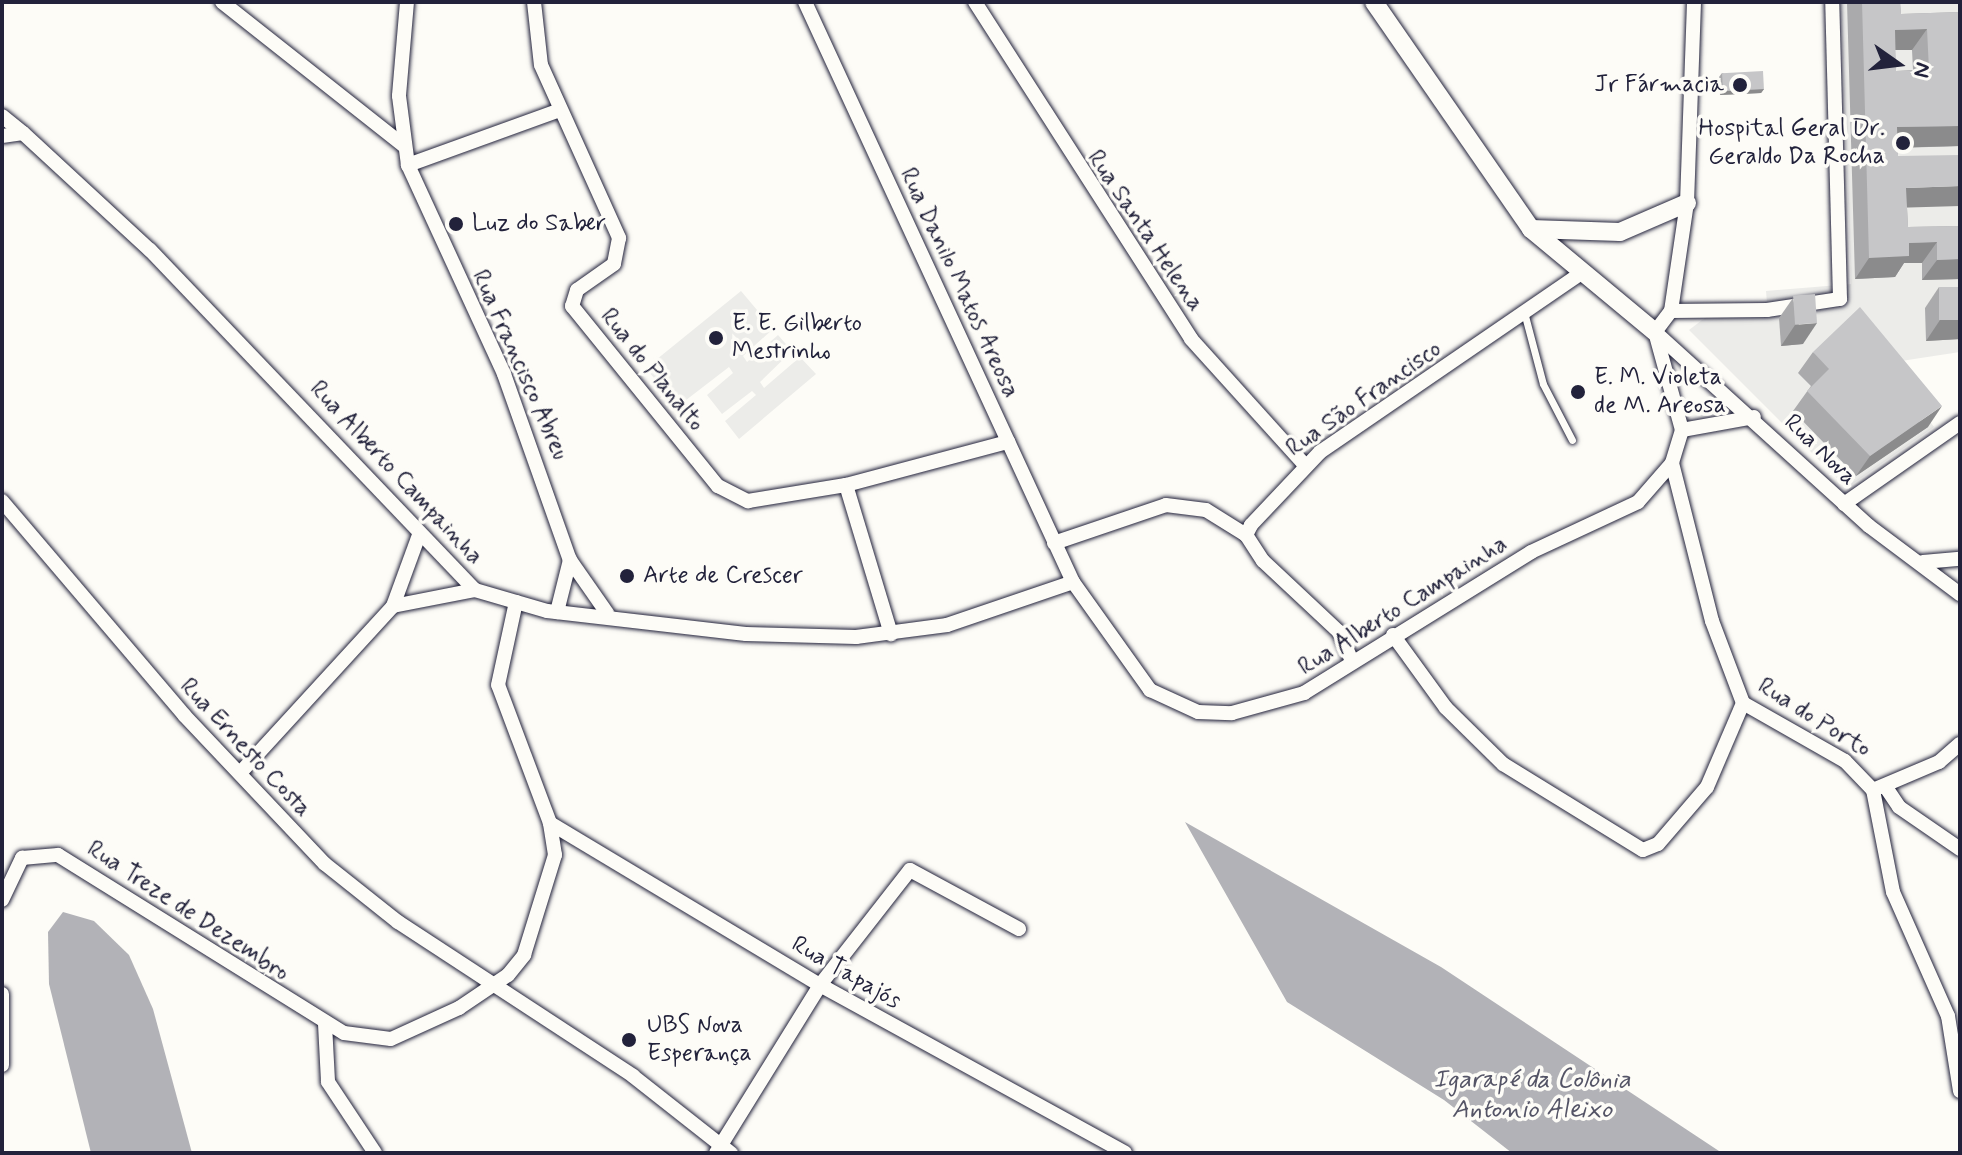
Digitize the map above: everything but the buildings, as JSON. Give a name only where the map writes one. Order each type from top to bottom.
[{"type":"street","points":[[222,2],[403,145]]},
{"type":"street","name":"Rua Francisco Abreu","points":[[407,2],[403,145],[408,165],[504,374],[570,560],[607,613]]},
{"type":"street","name":"Rua do Planalto","points":[[534,2],[532,32],[560,110],[619,248],[614,264],[574,294],[572,306],[737,500],[846,485]]},
{"type":"street","name":"Rua Danilo Matos Areosa","points":[[805,2],[1073,582]]},
{"type":"street","name":"Rua Santa Helena","points":[[975,2],[1183,327],[1304,464]]},
{"type":"street","points":[[1374,2],[1531,229],[1580,274],[1655,332],[1682,430],[1672,463]]},
{"type":"street","points":[[1655,332],[1671,311],[1687,203],[1694,2]]},
{"type":"street","points":[[1671,311],[1767,310],[1840,299],[1832,2]]},
{"type":"street","points":[[408,165],[560,110]]},
{"type":"street","name":"Rua Alberto Campainha","points":[[2,116],[257,354],[419,535],[475,590],[557,612],[607,613],[746,634],[891,634],[947,625],[1073,582],[1150,690],[1198,712],[1232,713],[1304,693],[1531,552],[1638,502],[1672,463]]},
{"type":"street","points":[[2,136],[23,133]]},
{"type":"street","points":[[1531,229],[1620,232],[1687,203]]},
{"type":"street","name":"Rua São Francisco","points":[[1246,535],[1263,505],[1304,464],[1580,274]]},
{"type":"street","name":"Rua Nova","points":[[1655,332],[1754,417],[1844,504],[1923,562],[1960,594]]},
{"type":"street","points":[[1682,430],[1754,417]]},
{"type":"street","points":[[1844,504],[1960,423]]},
{"type":"street","points":[[891,634],[846,485],[1008,442]]},
{"type":"street","name":"Rua do Porto","points":[[1672,463],[1712,621],[1743,703],[1845,761],[1879,788],[1905,932],[1954,1012],[1960,1091]]},
{"type":"street","name":"Rua Ernesto Costa","points":[[2,501],[291,832],[352,887],[633,1076],[722,1150]]},
{"type":"street","points":[[1054,543],[1175,504],[1206,510],[1246,535],[1263,561],[1339,632],[1352,661]]},
{"type":"street","points":[[241,772],[393,606],[419,535]]},
{"type":"street","points":[[1923,562],[1960,559]]},
{"type":"street","points":[[557,612],[570,560]]},
{"type":"street","points":[[393,606],[475,590]]},
{"type":"street","points":[[375,1153],[328,1082],[325,1024],[365,1039],[391,1039],[494,985],[524,955],[537,927],[555,855],[550,823],[498,685],[516,602]]},
{"type":"street","points":[[1393,635],[1446,708],[1503,764],[1643,850],[1658,844],[1707,787],[1743,703]]},
{"type":"street","points":[[1960,744],[1879,788],[1899,807],[1960,849]]},
{"type":"street","name":"Rua Tapajós","points":[[550,823],[820,985],[1125,1153]]},
{"type":"street","name":"Rua Treze de Dezembro","points":[[2,900],[22,858],[58,855],[325,1024]]},
{"type":"street","points":[[722,1150],[820,985],[910,870],[1019,929]]},
{"type":"street","points":[[2,994],[2,1065]]},
{"type":"lane","points":[[1524,312],[1543,384],[1572,440]]},
{"type":"shaded area","name":"Hospital Geral Dr. Geraldo Da Rocha","points":[[1841,2],[1960,2],[1960,352],[1888,363],[1934,427],[1847,488],[1689,330],[1706,317],[1768,315],[1766,291],[1851,284]]},
{"type":"shaded area","points":[[741,291],[773,329],[743,356],[747,362],[778,335],[792,351],[760,382],[764,388],[800,357],[816,374],[739,439],[725,421],[756,395],[752,391],[722,414],[707,395],[733,373],[729,367],[677,407],[646,368]]},
{"type":"water","name":"Igarapé da Colônia Antonio Aleixo","points":[[1185,822],[1441,967],[1722,1153],[1512,1153],[1444,1100],[1287,1002]]},
{"type":"water","points":[[63,912],[94,921],[129,955],[153,1009],[192,1153],[91,1153],[49,984],[48,932]]},
{"type":"place","name":"Jr Fármacia","points":[[1740,85]]},
{"type":"place","name":"Hospital Geral Dr. Geraldo Da Rocha","points":[[1903,143]]},
{"type":"place","name":"Luz do Saber","points":[[456,224]]},
{"type":"place","name":"E. E. Gilberto Mestrinho","points":[[716,338]]},
{"type":"place","name":"E. M. Violeta de M. Areosa","points":[[1578,392]]},
{"type":"place","name":"Arte de Crescer","points":[[627,576]]},
{"type":"place","name":"UBS Nova Esperança","points":[[629,1040]]}]
